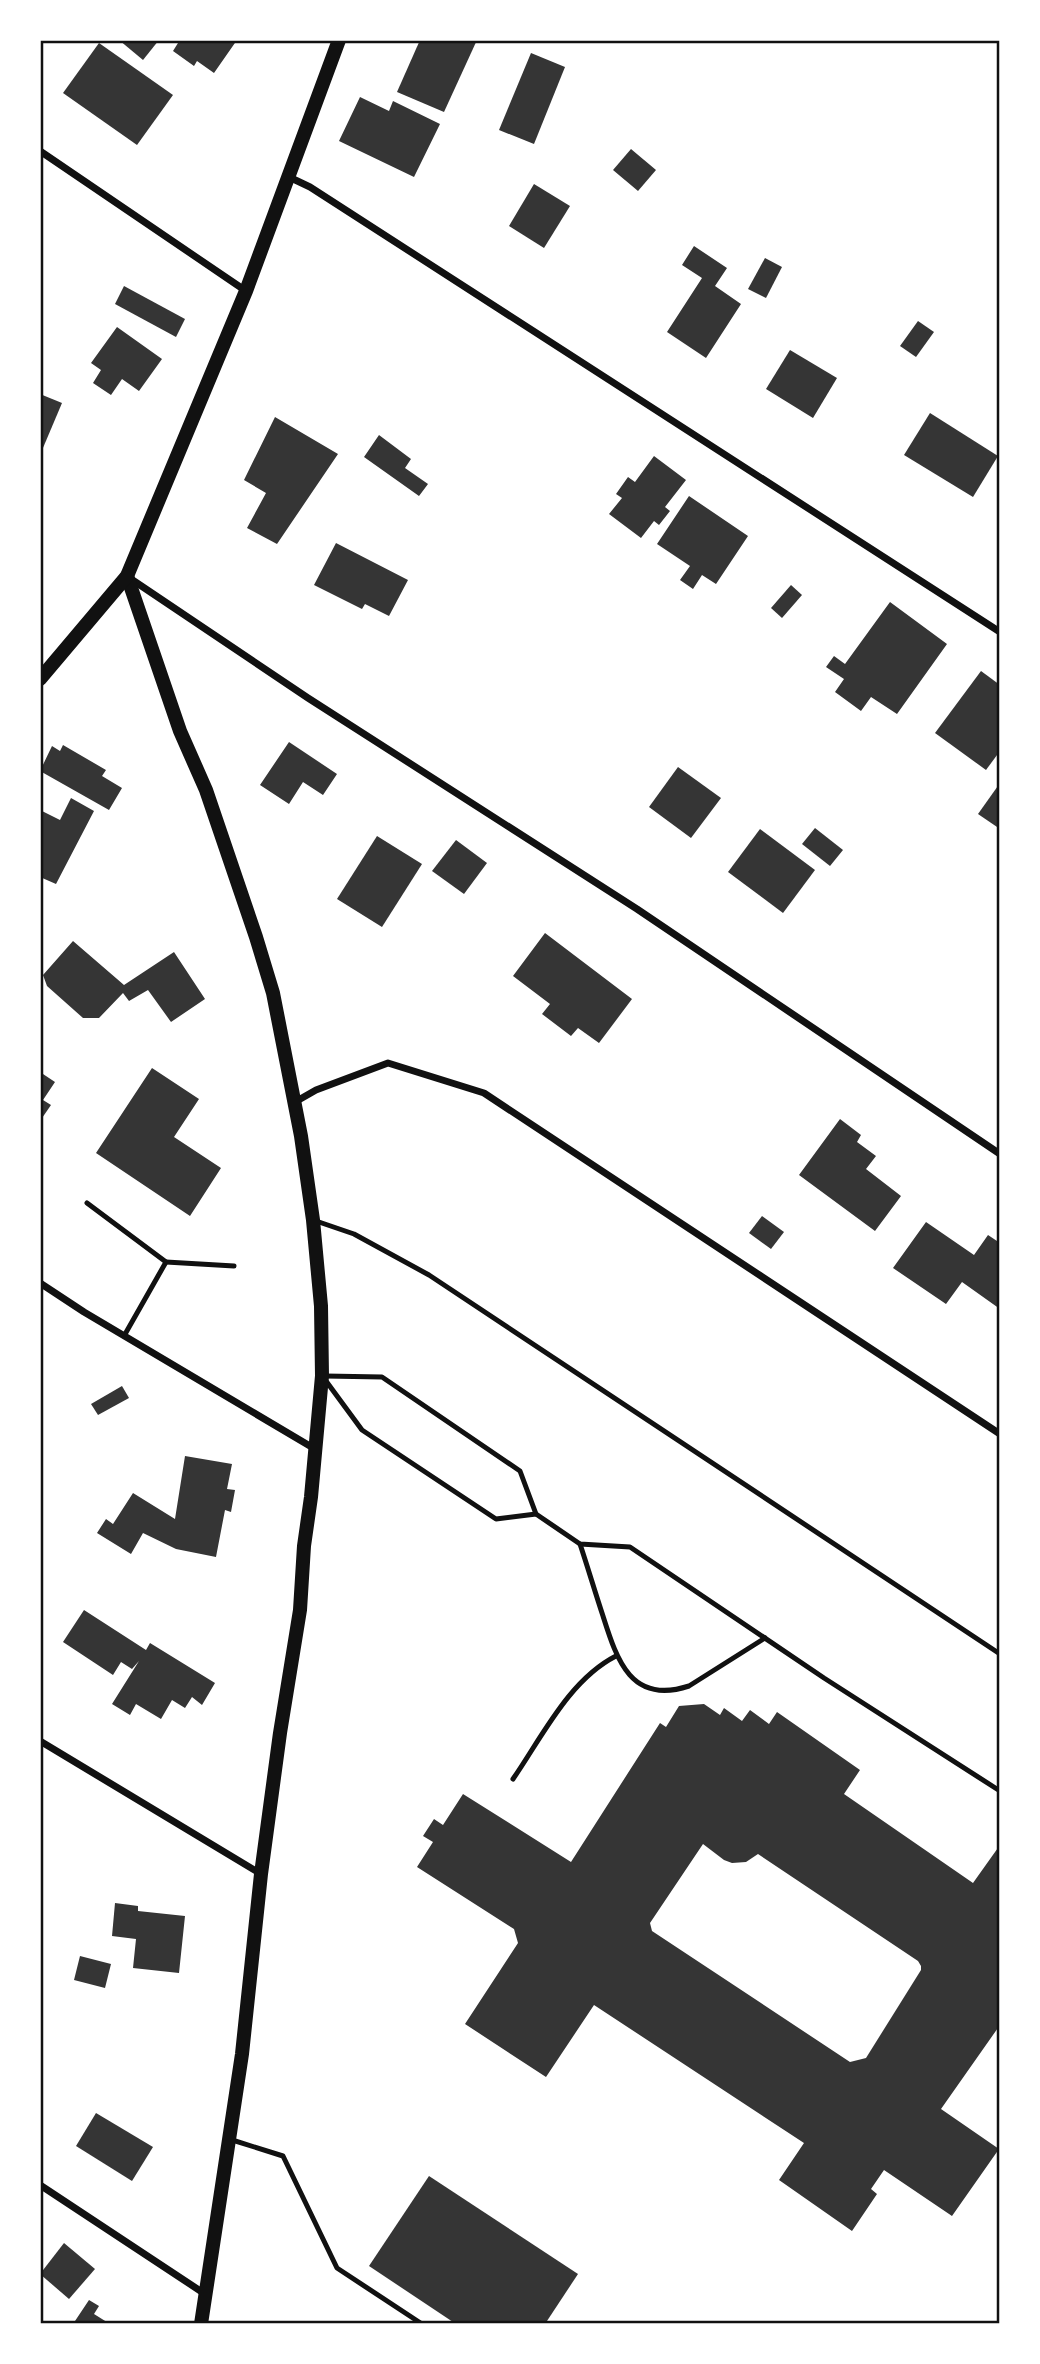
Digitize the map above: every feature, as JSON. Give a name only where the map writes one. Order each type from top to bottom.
[{"type":"main road","points":[[40,679],[127,576],[246,291],[338,40]]},
{"type":"main road","points":[[127,576],[180,731],[206,790],[272,993],[295,1102],[313,1220],[321,1306],[322,1376],[300,1609],[261,1874],[242,2054],[201,2324]]},
{"type":"street","points":[[40,151],[246,291]]},
{"type":"street","points":[[289,177],[310,187],[1000,632]]},
{"type":"street","points":[[127,576],[308,698],[637,909],[1000,1154]]},
{"type":"street","points":[[295,1102],[316,1090],[388,1063],[484,1093],[1000,1434]]},
{"type":"street","points":[[40,1283],[316,1450]]},
{"type":"street","points":[[40,1741],[261,1874]]},
{"type":"street","points":[[40,2185],[205,2294]]},
{"type":"lane","points":[[87,1203],[166,1262],[234,1266]]},
{"type":"lane","points":[[313,1220],[354,1234],[429,1275],[1000,1654]]},
{"type":"lane","points":[[124,1336],[166,1262]]},
{"type":"lane","points":[[322,1376],[362,1430],[496,1519],[536,1514]]},
{"type":"lane","points":[[322,1376],[382,1377],[520,1471],[536,1514],[580,1544],[630,1547],[1000,1791]]},
{"type":"lane","points":[[580,1544],[616,1656],[636,1682],[656,1690],[689,1686],[765,1638]]},
{"type":"lane","points":[[513,1779],[580,1682],[602,1663],[616,1656]]},
{"type":"lane","points":[[229,2139],[283,2155],[337,2268],[422,2324]]},
{"type":"building","points":[[119,40],[159,40],[143,60]]},
{"type":"building","points":[[174,40],[237,40],[214,73],[197,61],[194,66],[173,51],[178,43]]},
{"type":"building","points":[[420,40],[477,40],[444,112],[397,92]]},
{"type":"building","points":[[99,43],[173,95],[137,145],[63,93]]},
{"type":"building","points":[[531,53],[565,67],[534,144],[499,130]]},
{"type":"building","points":[[360,97],[389,111],[393,101],[440,124],[414,177],[339,141]]},
{"type":"building","points":[[631,149],[656,170],[638,191],[613,170]]},
{"type":"building","points":[[534,184],[570,206],[544,248],[509,226]]},
{"type":"building","points":[[694,246],[727,268],[715,286],[741,304],[706,358],[667,332],[702,278],[682,265]]},
{"type":"building","points":[[765,258],[782,267],[766,298],[748,289]]},
{"type":"building","points":[[124,286],[185,319],[176,337],[115,304]]},
{"type":"building","points":[[918,321],[934,332],[916,357],[900,346]]},
{"type":"building","points":[[117,327],[162,359],[139,391],[122,379],[111,395],[93,383],[101,370],[91,363]]},
{"type":"building","points":[[790,350],[837,378],[813,418],[766,389]]},
{"type":"building","points":[[40,394],[62,403],[40,455]]},
{"type":"building","points":[[930,413],[998,456],[973,497],[904,455]]},
{"type":"building","points":[[275,417],[338,454],[277,544],[247,528],[266,493],[244,480]]},
{"type":"building","points":[[379,435],[411,459],[405,468],[428,484],[419,496],[364,457]]},
{"type":"building","points":[[654,456],[686,480],[665,507],[670,511],[659,525],[654,521],[641,538],[609,514],[622,498],[616,494],[628,477],[635,482]]},
{"type":"building","points":[[689,496],[748,536],[716,584],[702,575],[693,589],[680,580],[690,566],[657,544]]},
{"type":"building","points":[[336,543],[408,580],[389,616],[365,604],[362,609],[314,585]]},
{"type":"building","points":[[791,585],[802,595],[782,618],[771,608]]},
{"type":"building","points":[[890,602],[947,644],[897,714],[871,697],[861,711],[835,692],[844,679],[826,667],[834,656],[845,664]]},
{"type":"building","points":[[981,671],[1000,685],[1000,751],[986,770],[935,733]]},
{"type":"building","points":[[289,742],[337,774],[323,795],[303,782],[289,804],[260,785]]},
{"type":"building","points":[[63,745],[106,770],[102,776],[122,788],[109,810],[40,771],[52,746],[60,751]]},
{"type":"building","points":[[678,767],[721,798],[691,838],[649,807]]},
{"type":"building","points":[[1000,783],[1000,829],[978,814]]},
{"type":"building","points":[[71,798],[94,811],[56,884],[40,877],[40,810],[60,820]]},
{"type":"building","points":[[815,828],[843,850],[830,866],[802,844]]},
{"type":"building","points":[[760,829],[815,870],[783,913],[728,872]]},
{"type":"building","points":[[377,836],[422,864],[382,927],[337,899]]},
{"type":"building","points":[[456,840],[487,863],[464,894],[432,871]]},
{"type":"building","points":[[545,933],[632,999],[599,1043],[578,1028],[571,1036],[542,1014],[550,1004],[513,976]]},
{"type":"building","points":[[73,941],[124,985],[174,952],[205,999],[171,1022],[148,990],[129,1001],[123,993],[99,1018],[83,1018],[47,986],[43,975]]},
{"type":"building","points":[[152,1068],[199,1099],[174,1137],[221,1168],[190,1216],[96,1153]]},
{"type":"building","points":[[40,1072],[55,1082],[43,1100],[51,1105],[40,1121]]},
{"type":"building","points":[[840,1119],[861,1135],[857,1142],[876,1156],[866,1169],[901,1196],[875,1231],[799,1175]]},
{"type":"building","points":[[762,1216],[784,1232],[771,1249],[749,1233]]},
{"type":"building","points":[[926,1222],[974,1255],[988,1235],[1000,1243],[1000,1309],[962,1282],[946,1304],[893,1268]]},
{"type":"building","points":[[122,1386],[129,1398],[98,1415],[91,1404]]},
{"type":"building","points":[[185,1456],[232,1464],[227,1489],[235,1490],[231,1512],[225,1510],[216,1557],[176,1549],[143,1533],[131,1554],[97,1533],[106,1519],[113,1524],[133,1493],[175,1519]]},
{"type":"building","points":[[84,1610],[146,1650],[150,1643],[215,1683],[202,1705],[192,1697],[185,1708],[172,1700],[161,1719],[136,1704],[130,1715],[112,1704],[139,1661],[132,1669],[121,1662],[113,1675],[63,1642]]},
{"type":"building","points":[[704,1704],[720,1715],[724,1708],[742,1721],[750,1710],[769,1724],[777,1712],[860,1770],[844,1794],[973,1883],[1000,1845],[1000,2025],[941,2109],[999,2149],[952,2216],[884,2170],[871,2189],[877,2194],[852,2231],[779,2180],[804,2143],[594,2005],[546,2077],[465,2024],[518,1943],[514,1929],[417,1867],[433,1842],[423,1836],[434,1819],[443,1825],[463,1794],[571,1862],[660,1723],[666,1727],[679,1706]],"holes":[[[703,1844],[732,1863],[746,1862],[758,1854],[918,1961],[921,1970],[866,2058],[850,2062],[652,1931],[650,1923]]]},
{"type":"building","points":[[115,1903],[138,1906],[138,1911],[185,1916],[179,1973],[133,1968],[136,1939],[112,1936]]},
{"type":"building","points":[[80,1956],[111,1964],[105,1988],[74,1980]]},
{"type":"building","points":[[96,2113],[153,2147],[132,2181],[76,2146]]},
{"type":"building","points":[[429,2176],[578,2274],[545,2324],[456,2324],[369,2266]]},
{"type":"building","points":[[64,2243],[95,2269],[69,2299],[40,2274]]},
{"type":"building","points":[[89,2300],[99,2306],[94,2314],[110,2324],[73,2324]]}]
